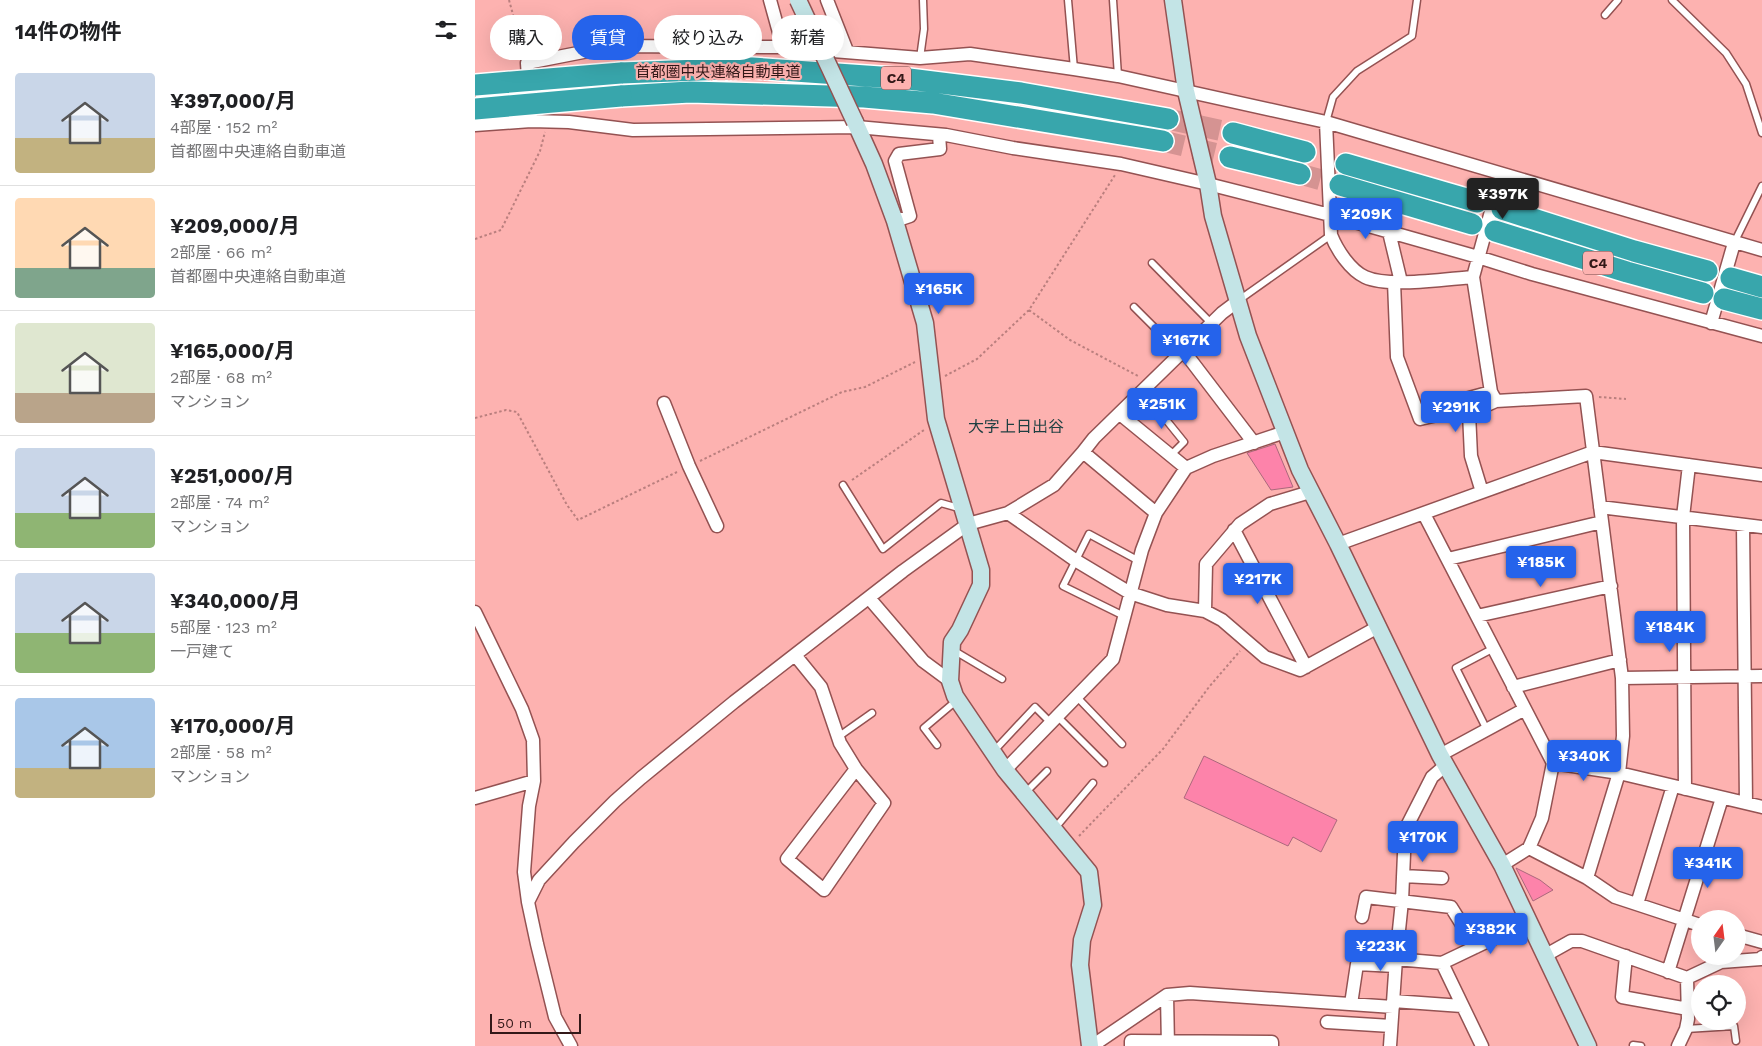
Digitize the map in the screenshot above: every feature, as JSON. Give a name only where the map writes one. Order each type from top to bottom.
[{"type":"highway","name":"首都圏中央連絡自動車道","points":[[475,85],[621,73],[752,68],[909,79],[1021,93],[1168,119]]},
{"type":"highway","name":"首都圏中央連絡自動車道","points":[[475,110],[621,96],[690,92],[864,97],[933,103],[1163,141]]},
{"type":"highway","points":[[1233,133],[1305,152]]},
{"type":"highway","points":[[1230,157],[1300,174]]},
{"type":"highway","points":[[1346,164],[1477,202]]},
{"type":"highway","points":[[1340,185],[1472,224]]},
{"type":"highway","name":"C4","points":[[1503,209],[1707,272]]},
{"type":"highway","name":"C4","points":[[1495,232],[1703,293]]},
{"type":"highway","points":[[1731,278],[1762,287]]},
{"type":"highway","points":[[1724,299],[1762,309]]},
{"type":"street","points":[[770,0],[774,15]]},
{"type":"street","points":[[798,0],[874,164],[895,221],[925,323],[938,424],[981,570],[981,585],[960,630],[952,642],[950,681],[957,701],[1005,770],[1089,872],[1093,905],[1082,940],[1080,965],[1091,1046],[1167,995],[1190,993],[1351,1004],[1462,1006]]},
{"type":"street","points":[[827,0],[847,51]]},
{"type":"street","points":[[1173,0],[1186,91],[1208,184],[1213,216],[1248,336],[1300,470],[1443,760],[1501,865],[1546,955],[1588,1046]]},
{"type":"street","points":[[531,121],[527,63],[614,46],[772,47]]},
{"type":"street","points":[[844,51],[920,58],[970,54],[1118,76],[1326,122],[1501,175],[1762,250]]},
{"type":"street","points":[[475,125],[531,121],[569,122],[633,130],[856,124],[939,135],[1121,164],[1330,215],[1531,274],[1762,336]]},
{"type":"street","points":[[1326,122],[1331,236],[1336,247],[1352,267],[1364,276],[1377,281],[1398,282],[1473,277]]},
{"type":"street","points":[[895,221],[910,216],[895,161],[899,154],[940,148],[939,135]]},
{"type":"street","points":[[1493,397],[1473,277],[1501,175]]},
{"type":"street","points":[[1389,232],[1398,282],[1397,357],[1420,419],[1437,415],[1458,401],[1493,397],[1586,396],[1622,678],[1623,736],[1619,773],[1587,878]]},
{"type":"street","points":[[1711,323],[1734,243]]},
{"type":"street","points":[[528,902],[539,880],[615,801],[641,778],[734,702],[903,571],[965,517],[1008,513],[1054,485],[1094,438],[1146,386],[1222,313],[1238,301]]},
{"type":"street","points":[[1183,350],[1254,443]]},
{"type":"street","points":[[1482,492],[1471,456],[1469,413],[1493,397]]},
{"type":"street","points":[[664,403],[689,466],[717,526]]},
{"type":"street","points":[[1120,414],[1187,468]]},
{"type":"street","points":[[1005,770],[1113,658],[1139,561],[1156,513],[1187,468],[1285,432]]},
{"type":"street","points":[[1083,452],[1156,513]]},
{"type":"street","points":[[1338,544],[1593,452],[1762,475]]},
{"type":"street","points":[[1637,904],[1679,788],[1684,678],[1683,517],[1689,465]]},
{"type":"street","points":[[1205,611],[1207,564],[1234,530],[1270,504],[1311,492]]},
{"type":"street","points":[[1600,506],[1762,528]]},
{"type":"street","points":[[1008,513],[1075,560],[1130,593],[1167,605],[1205,611],[1222,620],[1265,657],[1300,670],[1379,628]]},
{"type":"street","points":[[1425,514],[1553,763],[1542,818],[1529,848],[1501,865]]},
{"type":"street","points":[[1448,559],[1602,522]]},
{"type":"street","points":[[1743,525],[1746,803]]},
{"type":"street","points":[[1234,530],[1306,666]]},
{"type":"street","points":[[1477,616],[1611,586]]},
{"type":"street","points":[[869,598],[923,661],[950,681]]},
{"type":"street","points":[[475,612],[522,709],[533,740],[534,781],[529,806],[524,872],[528,902],[555,1017],[571,1046]]},
{"type":"street","points":[[795,655],[821,687],[840,743],[857,769],[884,803],[824,890],[787,859],[857,769]]},
{"type":"street","points":[[1513,687],[1620,660]]},
{"type":"street","points":[[1622,678],[1762,676]]},
{"type":"street","points":[[1390,1046],[1402,901],[1405,830],[1432,777],[1443,760],[1487,730],[1525,709]]},
{"type":"street","points":[[1553,763],[1619,773],[1762,807]]},
{"type":"street","points":[[475,798],[534,781]]},
{"type":"street","points":[[1668,972],[1722,798]]},
{"type":"street","points":[[1529,848],[1587,878],[1615,897],[1691,922]]},
{"type":"street","points":[[1403,876],[1442,878]]},
{"type":"street","points":[[1362,917],[1365,897],[1451,907],[1476,947]]},
{"type":"street","points":[[1351,1004],[1357,964],[1442,963],[1528,922]]},
{"type":"street","points":[[1746,938],[1762,942]]},
{"type":"street","points":[[1546,955],[1571,941],[1582,941],[1687,978],[1721,962],[1761,959],[1762,957]]},
{"type":"street","points":[[1626,956],[1622,997],[1688,1009]]},
{"type":"street","points":[[1442,963],[1481,1046]]},
{"type":"street","points":[[1678,1046],[1686,1029],[1688,1019],[1687,978]]},
{"type":"street","points":[[1167,995],[1168,1044]]},
{"type":"street","points":[[1327,1022],[1391,1026]]},
{"type":"street","points":[[1131,1046],[1131,1041],[1168,1044],[1273,1042],[1272,1046]]},
{"type":"lane","points":[[920,58],[924,30],[923,0]]},
{"type":"lane","points":[[1068,0],[1074,69]]},
{"type":"lane","points":[[1113,0],[1118,76]]},
{"type":"lane","points":[[1326,122],[1333,97],[1357,70],[1412,36],[1417,0]]},
{"type":"lane","points":[[1605,15],[1617,0]]},
{"type":"lane","points":[[1672,0],[1726,52],[1746,84],[1762,133]]},
{"type":"lane","points":[[1734,243],[1761,188]]},
{"type":"lane","points":[[1238,301],[1331,236]]},
{"type":"lane","points":[[1152,262],[1211,324]]},
{"type":"lane","points":[[1133,307],[1174,347],[1183,350]]},
{"type":"lane","points":[[1146,386],[1184,442],[1171,455]]},
{"type":"lane","points":[[843,486],[883,549],[941,503],[965,517]]},
{"type":"lane","points":[[1124,616],[1063,586],[1089,534],[1139,561]]},
{"type":"lane","points":[[1487,730],[1456,668],[1494,648]]},
{"type":"lane","points":[[952,649],[1002,678]]},
{"type":"lane","points":[[1076,696],[1122,744]]},
{"type":"lane","points":[[937,745],[924,728],[957,701]]},
{"type":"lane","points":[[992,752],[1035,707],[1054,720],[1105,763]]},
{"type":"lane","points":[[838,736],[872,713]]},
{"type":"lane","points":[[1024,794],[1047,771]]},
{"type":"lane","points":[[1053,829],[1093,783]]},
{"type":"lane","points":[[1686,1029],[1734,1026],[1736,1041]]},
{"type":"lane","points":[[1633,1045],[1641,1046]]},
{"type":"path","points":[[509,0],[527,63]]},
{"type":"path","points":[[475,239],[501,230],[541,152],[547,122]]},
{"type":"path","points":[[932,382],[977,358],[1029,310],[1121,164]]},
{"type":"path","points":[[1029,310],[1070,340],[1146,386]]},
{"type":"path","points":[[1586,396],[1627,399]]},
{"type":"path","points":[[843,486],[925,429],[938,424]]},
{"type":"path","points":[[1078,838],[1163,749],[1209,688],[1248,642]]},
{"type":"building","points":[[1275,444],[1293,487],[1271,490],[1247,453]]},
{"type":"building","points":[[1204,756],[1337,820],[1321,852],[1293,837],[1288,846],[1184,798]]},
{"type":"building","points":[[1516,868],[1540,880],[1553,890],[1533,901]]},
{"type":"tunnel","points":[[1168,119],[1233,133]]},
{"type":"tunnel","points":[[1163,141],[1230,157]]},
{"type":"tunnel","points":[[1300,174],[1340,185]]},
{"type":"district","name":"大字上日出谷","points":[[1016,426]]}]
